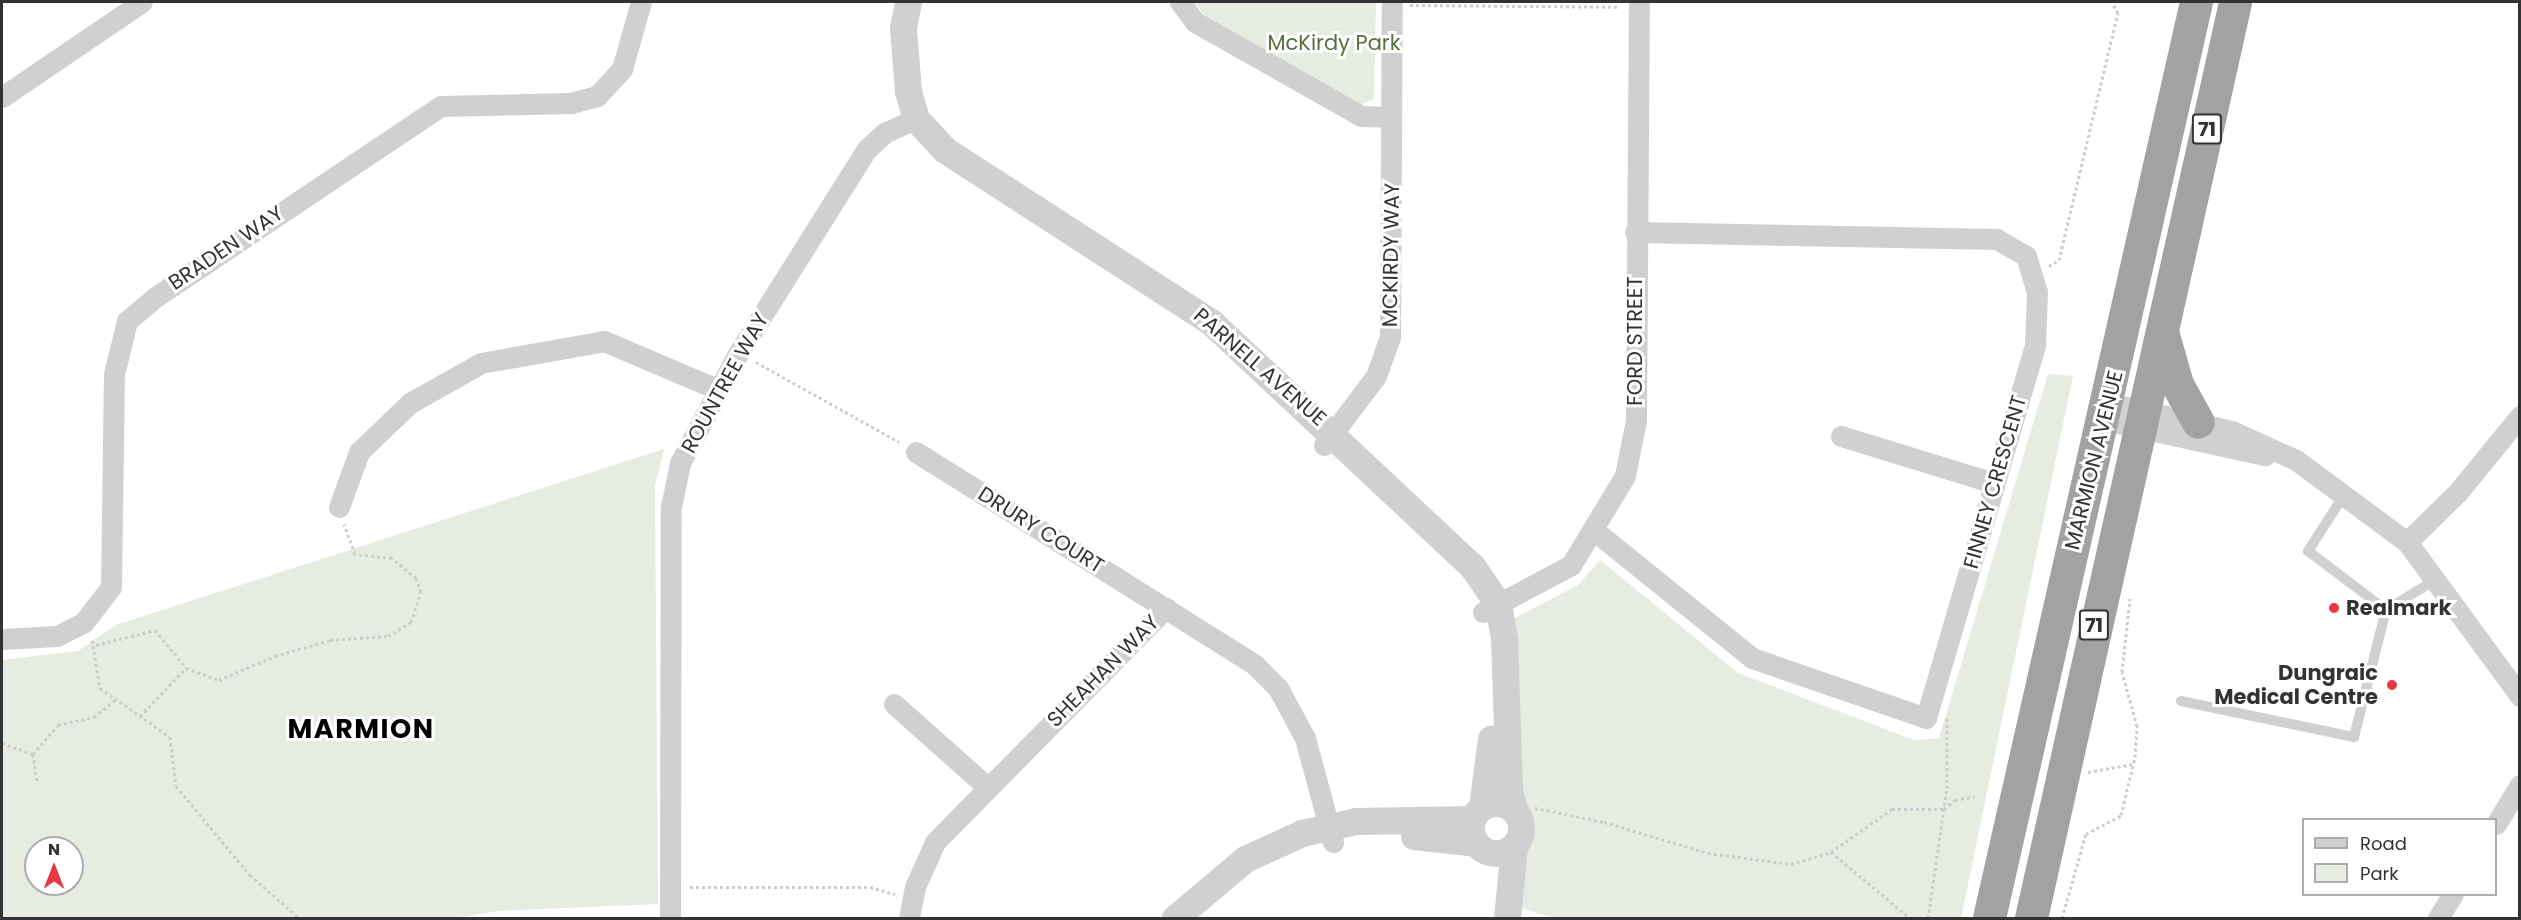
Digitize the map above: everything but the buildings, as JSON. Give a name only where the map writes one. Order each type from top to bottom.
[{"type":"highway","name":"MARMION AVENUE","points":[[1989,918],[2107,412],[2196,2]]},
{"type":"highway","name":"MARMION AVENUE","points":[[2031,918],[2235,2]]},
{"type":"highway","points":[[2163,333],[2177,384],[2198,422]]},
{"type":"street","points":[[2,97],[142,2]]},
{"type":"street","name":"BRADEN WAY","points":[[2,639],[57,636],[84,622],[111,587],[114,374],[127,321],[163,291],[441,106],[571,103],[597,96],[622,69],[641,2]]},
{"type":"street","name":"PARNELL AVENUE","points":[[892,2],[892,87],[939,165],[1157,301],[1330,439],[1490,608],[1510,675],[1511,799],[1521,833],[1514,846],[1507,918]]},
{"type":"street","name":"PARNELL AVENUE","points":[[908,2],[903,51],[912,121]]},
{"type":"street","points":[[1180,2],[1195,22],[1361,116],[1391,117]]},
{"type":"street","name":"MCKIRDY WAY","points":[[1330,439],[1376,376],[1390,337],[1392,3]]},
{"type":"street","name":"FORD STREET","points":[[1490,608],[1571,565],[1596,531],[1625,476],[1636,420],[1635,232],[1639,4]]},
{"type":"street","name":"ROUNTREE WAY","points":[[670,918],[671,507],[680,463],[717,389],[739,352],[867,149],[912,121]]},
{"type":"street","name":"FINNEY CRESCENT","points":[[1596,531],[1752,658],[1926,718],[2035,345],[2037,292],[2026,256],[1997,239],[1635,232]]},
{"type":"street","points":[[339,507],[359,452],[410,403],[482,363],[604,341],[717,389]]},
{"type":"street","points":[[2107,412],[2296,460]]},
{"type":"street","points":[[2407,542],[2458,492],[2520,416]]},
{"type":"street","points":[[2142,420],[2198,422],[2232,431],[2296,460],[2344,495],[2407,542],[2520,696]]},
{"type":"street","points":[[1841,436],[1994,483]]},
{"type":"street","name":"DRURY COURT","points":[[916,452],[1166,608]]},
{"type":"street","name":"SHEAHAN WAY","points":[[910,909],[935,842],[1166,608],[1225,643],[1278,688],[1305,738],[1330,833]]},
{"type":"street","name":"PARNELL AVENUE","points":[[1490,608],[1491,767],[1478,830],[1493,887],[1493,918]]},
{"type":"street","points":[[894,704],[987,787]]},
{"type":"street","points":[[2497,822],[2520,785]]},
{"type":"street","points":[[1478,830],[1495,803],[1511,799]]},
{"type":"street","points":[[1174,918],[1245,860],[1330,833],[1415,836],[1478,830]]},
{"type":"street","points":[[1478,830],[1498,853],[1514,846]]},
{"type":"street","points":[[1197,918],[1258,870],[1330,833]]},
{"type":"street","points":[[2438,918],[2452,896]]},
{"type":"lane","points":[[2344,495],[2308,551],[2386,610]]},
{"type":"lane","points":[[2181,701],[2354,737],[2386,610],[2434,580]]},
{"type":"path","points":[[2032,275],[2059,260],[2118,13],[2112,2]]},
{"type":"path","points":[[1392,3],[1639,4]]},
{"type":"path","points":[[739,352],[916,452]]},
{"type":"path","points":[[96,645],[155,630],[165,636],[186,668],[219,680],[274,656],[330,640],[388,636],[411,622],[421,592],[416,578],[392,558],[350,550],[339,507]]},
{"type":"path","points":[[2062,918],[2086,834],[2121,815],[2133,764],[2137,726],[2122,672],[2131,593]]},
{"type":"path","points":[[84,622],[96,645],[93,670],[100,688],[170,736],[176,786],[250,875],[299,918]]},
{"type":"path","points":[[140,716],[186,668]]},
{"type":"path","points":[[1928,918],[1944,809],[1951,736],[1946,712],[1932,697]]},
{"type":"path","points":[[37,781],[33,754],[58,725],[94,717],[116,699]]},
{"type":"path","points":[[2,743],[33,754]]},
{"type":"path","points":[[2084,773],[2133,764]]},
{"type":"path","points":[[1511,799],[1531,789],[1535,808],[1604,822],[1708,853],[1791,864],[1831,852],[1892,809],[1944,809],[1955,800],[1975,796]]},
{"type":"path","points":[[1831,852],[1910,918]]},
{"type":"path","points":[[670,886],[870,886],[910,909]]},
{"type":"green space","name":"McKirdy Park","points":[[1194,2],[1376,2],[1374,99],[1360,105],[1207,18]]},
{"type":"green space","points":[[2048,374],[2073,376],[1961,918],[1555,918],[1520,908],[1516,664],[1507,622],[1578,585],[1600,560],[1738,673],[1914,740],[1939,738]]},
{"type":"green space","points":[[664,449],[655,485],[658,904],[499,911],[453,918],[2,918],[2,660],[78,651],[116,625]]},
{"type":"place","name":"Realmark","points":[[2334,608]]},
{"type":"place","name":"Dungraic Medical Centre","points":[[2392,685]]},
{"type":"district","name":"MARMION","points":[[361,729]]}]
